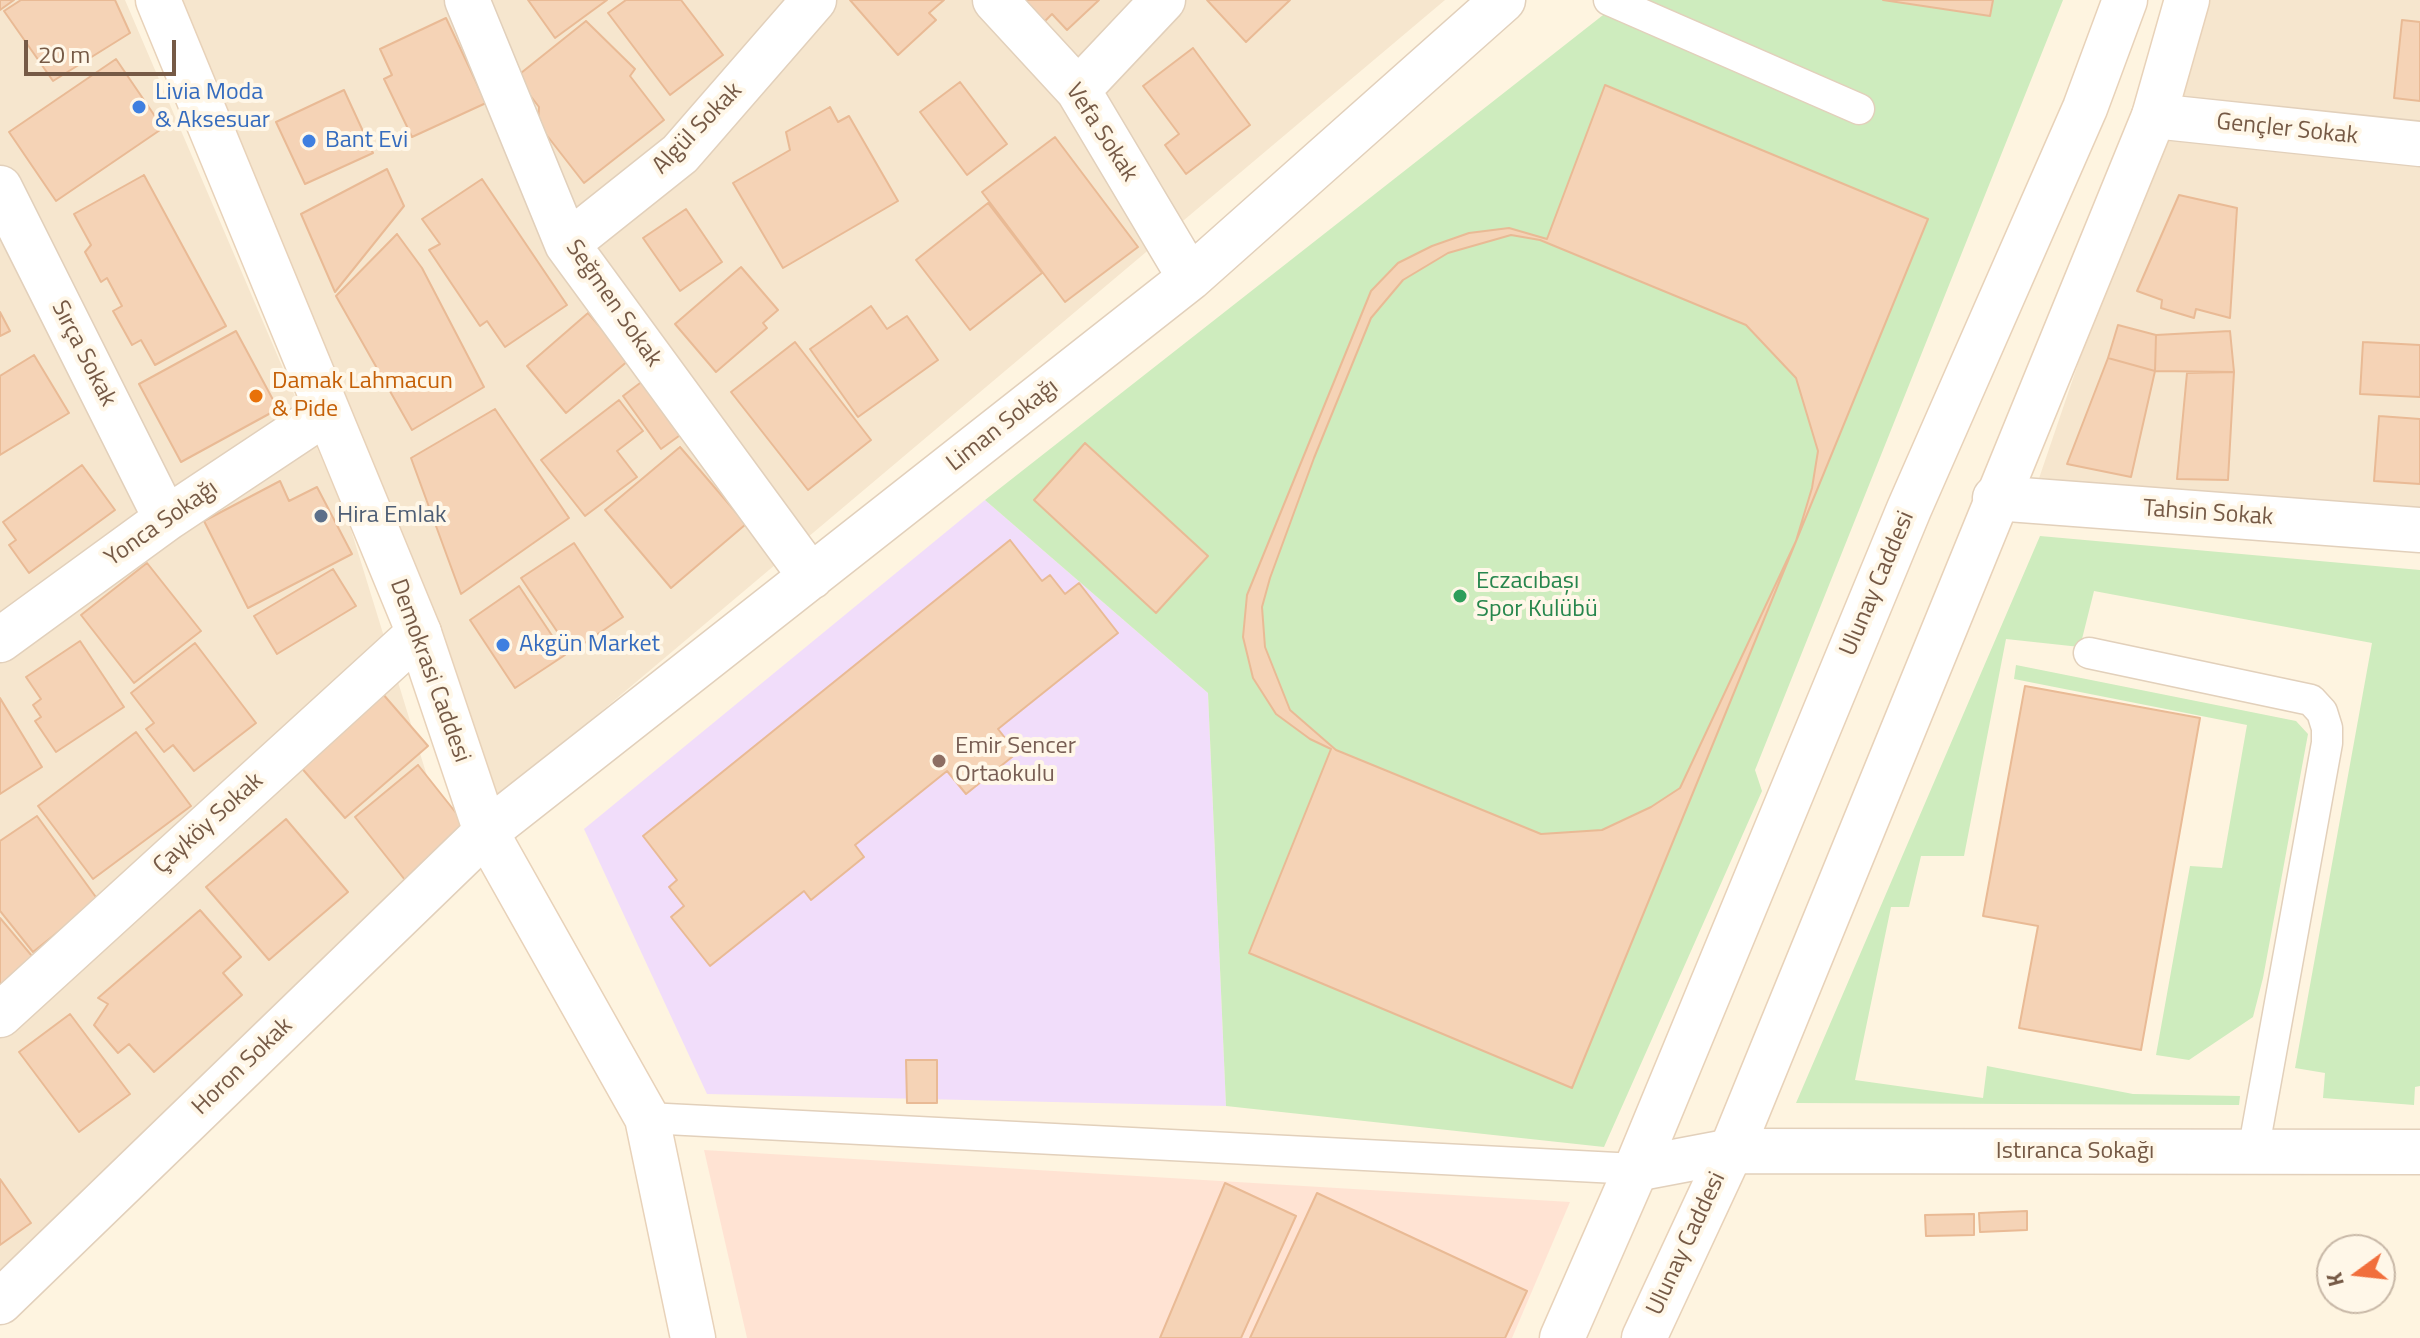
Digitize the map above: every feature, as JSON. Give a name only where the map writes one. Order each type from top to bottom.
[{"type":"street","name":"Demokrasi Caddesi","points":[[158,0],[419,633],[486,832],[647,1118],[693,1338]]},
{"type":"street","name":"Seğmen Sokak","points":[[467,0],[567,244],[811,577]]},
{"type":"street","name":"Algül Sokak","points":[[567,244],[680,154],[814,0]]},
{"type":"street","name":"Vefa Sokak","points":[[995,0],[1078,90],[1190,278]]},
{"type":"street","points":[[1078,90],[1163,0]]},
{"type":"street","name":"Liman Sokağı","points":[[486,832],[1190,278],[1503,0]]},
{"type":"street","name":"Ulunay Caddesi","points":[[1562,1338],[1636,1169],[1909,509],[2085,108],[2125,0]]},
{"type":"street","name":"Ulunay Caddesi","points":[[1644,1338],[1731,1151],[1995,498],[2154,116],[2187,0]]},
{"type":"street","name":"Gençler Sokak","points":[[2154,116],[2420,144]]},
{"type":"street","name":"Sırça Sokak","points":[[0,188],[166,519]]},
{"type":"street","name":"Yonca Sokağı","points":[[0,640],[166,519],[327,412]]},
{"type":"street","name":"Tahsin Sokak","points":[[1995,498],[2420,530]]},
{"type":"street","name":"Çayköy Sokak","points":[[0,1015],[419,633]]},
{"type":"street","name":"Horon Sokak","points":[[0,1302],[486,832]]},
{"type":"street","name":"Ulunay Caddesi","points":[[1636,1169],[1731,1151]]},
{"type":"street","name":"Istıranca Sokağı","points":[[1731,1151],[2420,1152]]},
{"type":"lane","points":[[1609,0],[1859,109]]},
{"type":"lane","points":[[2089,653],[2311,700],[2322,712],[2327,743],[2253,1152]]},
{"type":"lane","points":[[647,1118],[1636,1169]]},
{"type":"shaded area","points":[[0,0],[125,0],[348,520],[448,844],[0,1289]]},
{"type":"shaded area","points":[[166,0],[1445,0],[495,801]]},
{"type":"shaded area","points":[[2202,0],[2420,0],[2420,523],[2034,493]]},
{"type":"shaded area","name":"Emir Sencer Ortaokulu","points":[[985,500],[1208,693],[1226,1106],[707,1094],[584,829]]},
{"type":"shaded area","points":[[704,1150],[1570,1202],[1512,1338],[747,1338]]},
{"type":"green space","name":"Eczacıbaşı Spor Kulübü","points":[[1614,0],[2063,0],[1755,770],[1762,791],[1604,1147],[1226,1106],[1208,693],[985,500],[1612,8]]},
{"type":"green space","points":[[2040,536],[2420,570],[2420,1086],[2415,1087],[2414,1105],[2323,1098],[2325,1073],[2295,1068],[2372,643],[2094,591],[2080,647],[2006,639],[1964,856],[1921,856],[1909,907],[1891,907],[1855,1080],[1983,1098],[1987,1066],[2133,1094],[2240,1096],[2239,1105],[1796,1103]]},
{"type":"green space","points":[[2016,665],[2296,721],[2308,734],[2253,1017],[2189,1060],[2156,1055],[2190,866],[2222,868],[2247,725],[2014,679]]},
{"type":"building","points":[[0,0],[14,0],[0,10]]},
{"type":"building","points":[[21,0],[115,0],[130,33],[53,81],[4,11]]},
{"type":"building","points":[[528,0],[607,0],[555,38]]},
{"type":"building","points":[[626,0],[681,0],[723,55],[670,95],[608,13]]},
{"type":"building","points":[[850,0],[944,0],[929,13],[936,20],[898,55]]},
{"type":"building","points":[[1025,0],[1099,0],[1067,30],[1052,14],[1040,26]]},
{"type":"building","points":[[1207,0],[1290,0],[1246,42]]},
{"type":"building","points":[[1883,0],[1993,0],[1990,16]]},
{"type":"building","points":[[446,18],[486,103],[412,137],[384,79],[392,75],[380,49]]},
{"type":"building","points":[[2402,20],[2420,22],[2420,101],[2394,98]]},
{"type":"building","points":[[586,21],[635,69],[630,76],[664,120],[584,183],[538,124],[539,107],[516,77]]},
{"type":"building","points":[[1193,48],[1250,125],[1186,174],[1165,145],[1179,134],[1143,86]]},
{"type":"building","points":[[116,59],[163,128],[56,201],[9,132]]},
{"type":"building","points":[[960,82],[1007,144],[967,175],[920,112]]},
{"type":"building","name":"Eczacıbaşı Spor Kulübü","points":[[1605,85],[1928,219],[1572,1088],[1249,953],[1331,749],[1310,739],[1276,714],[1253,678],[1243,637],[1247,595],[1371,291],[1398,263],[1432,246],[1469,233],[1509,228],[1547,239]]},
{"type":"building","points":[[344,90],[373,153],[305,184],[276,122]]},
{"type":"building","points":[[830,107],[838,122],[849,116],[898,201],[783,268],[733,183],[790,150],[786,132]]},
{"type":"building","points":[[1055,137],[1138,247],[1065,302],[982,192]]},
{"type":"building","points":[[387,169],[404,206],[335,292],[301,214]]},
{"type":"building","points":[[144,175],[226,326],[155,365],[141,340],[132,345],[113,311],[122,306],[107,278],[101,282],[85,252],[91,245],[74,214]]},
{"type":"building","points":[[482,179],[567,305],[505,347],[487,321],[480,326],[429,250],[440,244],[422,219]]},
{"type":"building","points":[[2179,195],[2237,208],[2230,318],[2196,309],[2194,318],[2161,308],[2162,300],[2137,291]]},
{"type":"building","points":[[988,203],[1042,273],[970,330],[916,260]]},
{"type":"building","points":[[686,209],[722,262],[680,291],[643,238]]},
{"type":"building","points":[[397,234],[422,268],[484,387],[412,430],[336,296]]},
{"type":"building","name":"Eczacıbaşı Spor Kulübü","points":[[1511,235],[1540,240],[1746,325],[1796,378],[1818,451],[1812,488],[1796,541],[1680,788],[1651,807],[1602,830],[1541,834],[1336,750],[1290,710],[1265,647],[1262,607],[1270,578],[1314,458],[1371,318],[1403,280],[1448,253]]},
{"type":"building","points":[[741,267],[778,310],[763,323],[767,328],[716,372],[675,324]]},
{"type":"building","points":[[871,306],[887,329],[907,316],[938,360],[858,417],[810,349]]},
{"type":"building","points":[[0,312],[10,331],[0,336]]},
{"type":"building","points":[[588,313],[629,360],[566,413],[527,366]]},
{"type":"building","points":[[2118,325],[2156,335],[2155,371],[2108,358]]},
{"type":"building","points":[[236,331],[278,409],[181,462],[139,384]]},
{"type":"building","points":[[2230,331],[2234,372],[2155,371],[2156,335]]},
{"type":"building","points":[[795,342],[871,440],[808,490],[731,392]]},
{"type":"building","points":[[2363,342],[2420,345],[2420,397],[2360,394]]},
{"type":"building","points":[[34,355],[69,413],[0,455],[0,376]]},
{"type":"building","points":[[2108,358],[2155,371],[2131,477],[2067,464]]},
{"type":"building","points":[[2234,372],[2228,480],[2177,479],[2187,373]]},
{"type":"building","points":[[644,380],[683,433],[661,449],[623,396]]},
{"type":"building","points":[[619,400],[643,431],[617,451],[637,477],[585,516],[541,460]]},
{"type":"building","points":[[495,409],[569,518],[461,594],[411,458]]},
{"type":"building","points":[[2379,416],[2420,419],[2420,484],[2374,481]]},
{"type":"building","points":[[1085,443],[1208,556],[1156,613],[1034,500]]},
{"type":"building","points":[[680,447],[746,524],[671,588],[605,510]]},
{"type":"building","points":[[82,465],[115,510],[29,573],[9,545],[16,540],[3,522]]},
{"type":"building","points":[[280,481],[289,501],[317,487],[352,554],[248,608],[204,521]]},
{"type":"building","points":[[1010,540],[1042,581],[1050,575],[1065,594],[1079,583],[1118,633],[998,729],[1017,753],[966,794],[947,771],[855,845],[864,857],[811,900],[804,891],[710,966],[671,917],[684,906],[669,887],[677,880],[643,836]]},
{"type":"building","points":[[574,543],[623,617],[571,652],[521,578]]},
{"type":"building","points":[[147,563],[201,631],[134,683],[81,615]]},
{"type":"building","points":[[333,569],[356,606],[277,654],[254,616]]},
{"type":"building","points":[[519,586],[565,655],[515,688],[470,620]]},
{"type":"building","points":[[80,641],[124,707],[56,752],[35,721],[41,717],[33,705],[41,699],[26,677]]},
{"type":"building","points":[[195,643],[256,723],[194,771],[173,745],[164,752],[146,729],[154,723],[131,693]]},
{"type":"building","points":[[2025,686],[2200,718],[2141,1050],[2019,1028],[2038,926],[1983,916]]},
{"type":"building","points":[[382,693],[428,746],[345,818],[299,765]]},
{"type":"building","points":[[0,698],[42,767],[0,794]]},
{"type":"building","points":[[136,732],[191,806],[93,879],[38,806]]},
{"type":"building","points":[[418,765],[468,828],[405,880],[355,817]]},
{"type":"building","points":[[37,816],[98,900],[33,952],[0,911],[0,841]]},
{"type":"building","points":[[286,819],[348,892],[269,960],[206,887]]},
{"type":"building","points":[[200,910],[241,957],[223,973],[242,995],[154,1072],[129,1044],[118,1053],[94,1025],[108,1004],[98,998]]},
{"type":"building","points":[[0,918],[37,962],[5,988],[0,983]]},
{"type":"building","points":[[70,1014],[130,1094],[79,1132],[19,1052]]},
{"type":"building","points":[[906,1060],[937,1060],[937,1103],[907,1103]]},
{"type":"building","points":[[0,1179],[31,1223],[0,1245]]},
{"type":"building","points":[[1225,1183],[1296,1216],[1241,1338],[1160,1338]]},
{"type":"building","points":[[1317,1193],[1527,1291],[1505,1338],[1250,1338]]},
{"type":"building","points":[[2027,1211],[2027,1230],[1980,1232],[1979,1213]]},
{"type":"building","points":[[1974,1214],[1974,1235],[1926,1236],[1925,1215]]},
{"type":"place","name":"Livia Moda & Aksesuar","points":[[139,107]]},
{"type":"place","name":"Bant Evi","points":[[309,141]]},
{"type":"place","name":"Damak Lahmacun & Pide","points":[[256,396]]},
{"type":"place","name":"Hira Emlak","points":[[321,516]]},
{"type":"place","name":"Eczacıbaşı Spor Kulübü","points":[[1460,596]]},
{"type":"place","name":"Akgün Market","points":[[503,645]]},
{"type":"place","name":"Emir Sencer Ortaokulu","points":[[939,761]]}]
